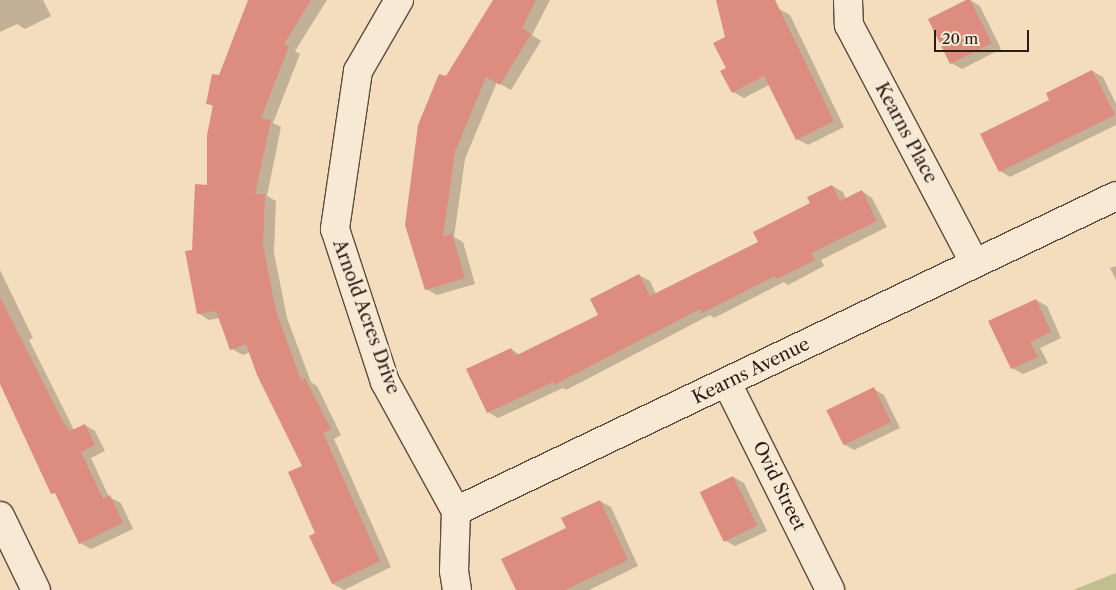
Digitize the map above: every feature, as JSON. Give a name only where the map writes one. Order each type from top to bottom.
[{"type":"street","name":"Arnold Acres Drive","points":[[399,0],[358,71],[335,228],[385,382],[456,512]]},
{"type":"street","name":"Kearns Place","points":[[848,0],[849,25],[974,262]]},
{"type":"street","name":"Kearns Avenue","points":[[456,512],[727,383],[974,262],[1116,196]]},
{"type":"street","name":"Ovid Street","points":[[727,383],[830,590]]},
{"type":"street","points":[[456,512],[454,571],[458,590]]},
{"type":"street","points":[[0,516],[36,590]]},
{"type":"shaded area","points":[[1116,573],[1116,590],[1073,590]]},
{"type":"building","points":[[248,0],[311,0],[284,44],[289,46],[261,118],[271,120],[255,194],[265,194],[263,245],[276,311],[301,380],[305,378],[331,429],[323,433],[380,561],[332,584],[309,536],[315,533],[288,472],[302,466],[257,375],[246,344],[230,350],[216,311],[197,314],[185,251],[192,250],[195,184],[207,185],[207,135],[213,105],[206,104],[212,74],[219,75]]},
{"type":"building","points":[[493,0],[536,0],[522,28],[531,34],[500,85],[486,77],[455,152],[443,237],[452,234],[465,278],[425,290],[405,225],[418,125],[439,74],[446,76]]},
{"type":"building","points":[[716,0],[775,0],[834,121],[796,140],[764,76],[732,93],[720,71],[726,68],[713,43],[725,37]]},
{"type":"building","points":[[966,0],[970,0],[992,43],[950,64],[928,19]]},
{"type":"building","points":[[1092,70],[1115,115],[999,172],[980,134],[1049,100],[1046,93]]},
{"type":"building","points":[[832,185],[840,201],[862,190],[877,221],[811,253],[815,260],[777,279],[775,276],[702,313],[700,309],[554,385],[553,382],[487,413],[466,369],[511,348],[515,356],[598,315],[590,299],[639,274],[650,296],[758,242],[753,232],[810,203],[807,197]]},
{"type":"building","points":[[0,297],[63,422],[70,431],[85,424],[95,445],[81,452],[103,499],[110,495],[123,523],[79,544],[55,493],[51,494],[0,384]]},
{"type":"building","points":[[1036,299],[1051,332],[1030,342],[1038,357],[1011,369],[988,321]]},
{"type":"building","points":[[874,387],[891,422],[843,445],[826,410]]},
{"type":"building","points":[[733,476],[757,525],[724,542],[700,492]]},
{"type":"building","points":[[600,500],[628,560],[565,590],[516,590],[501,559],[566,528],[561,518]]}]
